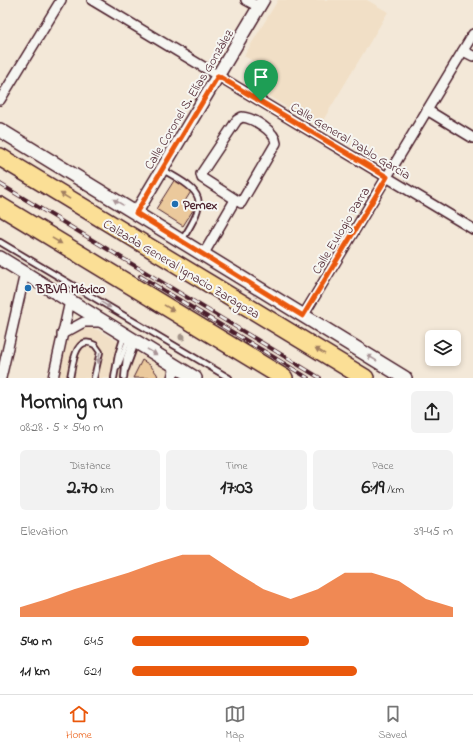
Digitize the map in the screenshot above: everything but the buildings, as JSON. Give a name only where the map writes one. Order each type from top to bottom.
[{"type":"highway","name":"Calzada General Ignacio Zaragoza","points":[[0,157],[365,378]]},
{"type":"highway","points":[[0,206],[284,378]]},
{"type":"main road","name":"Calzada General Ignacio Zaragoza","points":[[0,130],[405,378]]},
{"type":"main road","points":[[0,258],[70,300],[130,339],[174,372],[195,378]]},
{"type":"street","points":[[0,100],[61,0]]},
{"type":"street","name":"Calle General Pablo García","points":[[92,0],[473,229]]},
{"type":"street","points":[[246,0],[261,4]]},
{"type":"street","name":"Calle Coronel S. Elías González","points":[[136,213],[261,4]]},
{"type":"street","name":"Calle Eulogio Parra","points":[[303,316],[473,34]]},
{"type":"street","points":[[463,51],[473,56]]},
{"type":"street","points":[[427,110],[473,138]]},
{"type":"street","points":[[245,117],[271,132],[276,143],[243,202],[235,200],[202,178],[201,174],[236,120],[245,117]]},
{"type":"street","points":[[203,255],[235,200]]},
{"type":"street","points":[[1,378],[25,273]]},
{"type":"street","points":[[53,378],[70,300]]},
{"type":"street","points":[[62,334],[84,322],[102,322]]},
{"type":"lane","points":[[162,169],[194,189],[198,200],[198,214],[182,242]]},
{"type":"lane","points":[[0,242],[229,378]]},
{"type":"lane","points":[[114,378],[117,369],[118,355],[130,339]]},
{"type":"lane","points":[[124,378],[130,339]]},
{"type":"lane","points":[[70,378],[77,349],[80,344],[84,342],[96,345],[100,352],[94,378]]},
{"type":"shaded area","points":[[278,0],[367,0],[388,12],[319,127],[259,90],[270,71],[244,56]]},
{"type":"shaded area","points":[[82,328],[96,329],[169,371],[167,378],[57,378],[64,346],[70,335]]},
{"type":"railway","points":[[0,184],[320,378]]},
{"type":"railway","points":[[140,276],[308,378]]},
{"type":"place","name":"Pemex","points":[[175,204]]},
{"type":"place","name":"BBVA México","points":[[28,288]]},
{"type":"route","points":[[218,76],[261,101],[387,177],[303,316],[136,213],[218,76]]}]
